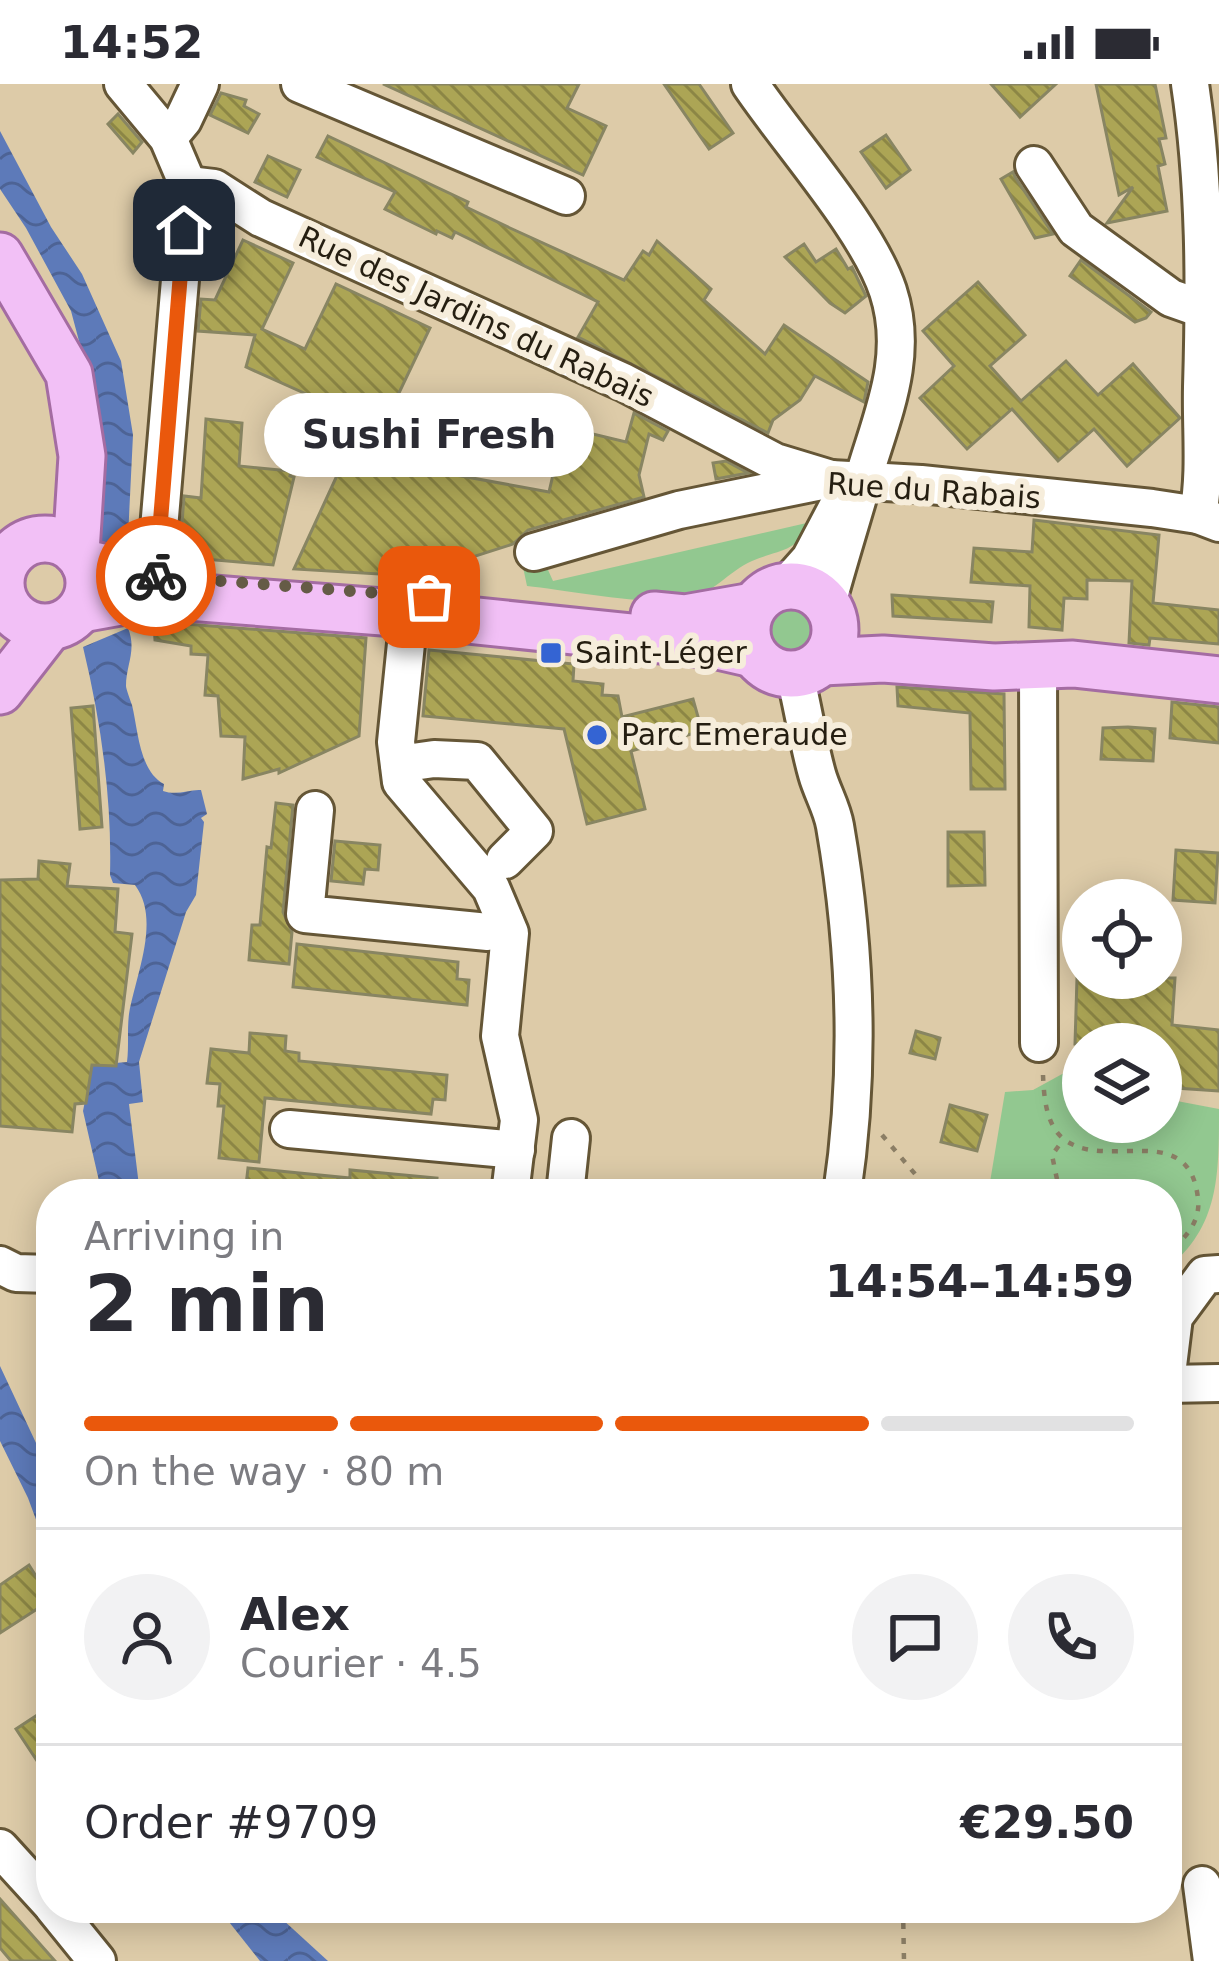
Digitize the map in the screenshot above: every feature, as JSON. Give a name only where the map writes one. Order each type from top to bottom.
[{"type":"main road","points":[[0,256],[69,374],[105,586]]},
{"type":"main road","points":[[0,298],[31,355],[46,399],[51,473],[46,523],[6,580]]},
{"type":"main road","points":[[6,580],[54,541],[105,586],[718,646],[753,654]]},
{"type":"main road","points":[[6,580],[24,623],[105,586],[685,618],[802,587],[830,610],[886,632],[961,638],[1038,664]]},
{"type":"main road","points":[[0,691],[105,586]]},
{"type":"main road","points":[[769,596],[746,639],[764,667],[778,674],[883,659],[994,667],[1073,664],[1219,680]]},
{"type":"main road","points":[[808,669],[835,633],[830,610]]},
{"type":"street","points":[[105,586],[188,185],[168,139],[123,84]]},
{"type":"street","points":[[168,139],[200,84]]},
{"type":"street","points":[[300,84],[566,196]]},
{"type":"street","points":[[750,84],[851,225],[888,292],[896,350],[894,378],[839,504],[810,559],[769,596]]},
{"type":"street","points":[[1190,84],[1199,146],[1205,310],[1203,485],[1208,519]]},
{"type":"street","points":[[1034,165],[1076,230],[1171,298],[1205,310]]},
{"type":"street","name":"Rue des Jardins du Rabais","points":[[188,185],[214,188],[261,218],[623,382],[775,462],[847,480]]},
{"type":"street","points":[[830,610],[847,480]]},
{"type":"street","name":"Rue du Rabais","points":[[534,552],[680,510],[847,480],[1208,519]]},
{"type":"street","points":[[409,614],[396,742],[401,782],[491,888],[510,933],[500,1036],[519,1120],[512,1179]]},
{"type":"street","points":[[1038,664],[1041,1056]]},
{"type":"street","points":[[808,669],[817,775],[835,830],[850,969],[854,1054],[844,1179]]},
{"type":"street","points":[[399,764],[434,759],[477,761],[534,831],[505,860]]},
{"type":"street","points":[[314,810],[305,914],[488,932],[505,922]]},
{"type":"street","points":[[289,1129],[516,1150]]},
{"type":"street","points":[[567,1179],[571,1138]]},
{"type":"street","points":[[0,1265],[16,1274],[36,1274]]},
{"type":"street","points":[[1182,1306],[1205,1275],[1219,1274]]},
{"type":"street","points":[[1182,1384],[1219,1383]]},
{"type":"street","points":[[0,1848],[36,1887]]},
{"type":"street","points":[[1196,1887],[1211,1961]]},
{"type":"street","points":[[67,1923],[97,1961]]},
{"type":"path","points":[[1041,1056],[1044,1106],[1062,1138]]},
{"type":"path","points":[[851,1131],[872,1127],[920,1179]]},
{"type":"path","points":[[1057,1179],[1052,1155],[1062,1141]]},
{"type":"path","points":[[1070,1143],[1088,1151],[1158,1150],[1189,1170],[1199,1208],[1182,1237]]},
{"type":"path","points":[[903,1923],[904,1961]]},
{"type":"green space","points":[[811,522],[794,545],[752,561],[687,599],[632,599],[527,586],[523,567],[544,561],[553,581]]},
{"type":"green space","points":[[788,604],[806,612],[814,630],[806,648],[788,656],[770,648],[762,630],[770,612]]},
{"type":"green space","points":[[1062,1074],[1062,1143],[1182,1143],[1182,1102],[1219,1109],[1212,1199],[1197,1236],[1184,1253],[1182,1179],[990,1179],[1005,1092],[1033,1090]]},
{"type":"water","points":[[0,131],[82,274],[121,361],[133,435],[127,558],[93,544],[83,356],[71,311],[0,189]]},
{"type":"water","points":[[128,628],[131,650],[126,686],[144,760],[164,784],[163,791],[201,790],[207,814],[201,818],[196,895],[186,912],[139,1062],[143,1102],[129,1104],[138,1179],[99,1179],[83,1111],[92,1065],[127,1062],[129,1014],[144,948],[146,914],[135,885],[113,883],[110,875],[104,760],[83,647]]},
{"type":"water","points":[[0,1366],[36,1443],[36,1520],[28,1498],[0,1441]]},
{"type":"water","points":[[230,1923],[286,1923],[328,1961],[260,1961]]},
{"type":"building","points":[[383,84],[579,84],[567,108],[606,126],[583,175]]},
{"type":"building","points":[[664,84],[699,84],[733,133],[709,149]]},
{"type":"building","points":[[991,84],[1056,84],[1020,117]]},
{"type":"building","points":[[1096,84],[1155,84],[1166,138],[1159,139],[1165,164],[1158,166],[1167,211],[1107,223],[1133,187],[1119,195]]},
{"type":"building","points":[[221,93],[246,100],[244,106],[259,114],[248,133],[210,115]]},
{"type":"building","points":[[118,114],[142,142],[133,153],[108,124]]},
{"type":"building","points":[[886,135],[910,170],[886,188],[861,152]]},
{"type":"building","points":[[328,136],[624,280],[643,251],[649,255],[657,241],[711,289],[704,300],[765,354],[784,325],[868,382],[864,402],[815,376],[800,400],[773,420],[768,433],[578,337],[598,302],[455,232],[452,238],[436,234],[385,209],[395,192],[317,157]]},
{"type":"building","points":[[268,156],[300,170],[287,197],[255,182]]},
{"type":"building","points":[[1013,172],[1053,234],[1035,238],[1001,179]]},
{"type":"building","points":[[243,240],[293,263],[262,329],[305,349],[336,284],[430,328],[397,397],[444,402],[434,471],[549,492],[564,427],[626,442],[634,413],[668,431],[663,440],[649,434],[639,475],[644,497],[528,530],[513,544],[413,576],[294,569],[340,469],[350,473],[366,434],[383,435],[321,409],[324,402],[246,367],[255,335],[198,331],[201,299],[215,300]]},
{"type":"building","points":[[804,244],[816,262],[836,249],[848,269],[852,267],[866,296],[845,313],[830,303],[785,257]]},
{"type":"building","points":[[1081,260],[1151,312],[1135,322],[1070,276]]},
{"type":"building","points":[[978,282],[1025,335],[990,366],[1021,401],[1066,361],[1098,395],[1133,364],[1180,418],[1127,466],[1094,429],[1058,461],[1012,409],[967,449],[920,398],[954,366],[923,331]]},
{"type":"building","points":[[206,419],[242,423],[239,466],[291,471],[294,477],[273,565],[193,558],[180,551],[184,496],[201,498]]},
{"type":"building","points":[[726,461],[748,473],[716,479],[713,463]]},
{"type":"building","points":[[1034,520],[1159,535],[1153,603],[1219,610],[1219,644],[1150,638],[1149,645],[1129,643],[1132,581],[1087,580],[1087,599],[1064,598],[1062,630],[1029,627],[1030,586],[971,582],[974,548],[1032,552]]},
{"type":"building","points":[[892,595],[993,602],[991,622],[893,616]]},
{"type":"building","points":[[154,623],[366,638],[359,736],[279,773],[279,769],[243,779],[245,737],[221,736],[218,696],[205,695],[208,655],[191,654],[191,646],[155,640]]},
{"type":"building","name":"Parc Emeraude","points":[[429,650],[574,664],[573,681],[603,684],[602,695],[618,696],[622,717],[693,699],[702,731],[631,751],[645,809],[587,824],[564,729],[423,716]]},
{"type":"building","points":[[897,687],[1004,694],[1005,789],[971,789],[970,713],[898,706]]},
{"type":"building","points":[[1172,702],[1219,707],[1219,743],[1170,738]]},
{"type":"building","points":[[93,706],[102,827],[80,829],[71,708]]},
{"type":"building","points":[[1103,728],[1155,729],[1153,761],[1101,759]]},
{"type":"building","points":[[276,803],[293,805],[283,912],[292,932],[289,964],[249,960],[252,925],[260,925]]},
{"type":"building","points":[[948,832],[984,832],[985,885],[948,886]]},
{"type":"building","points":[[335,841],[380,845],[378,870],[365,869],[363,884],[331,881]]},
{"type":"building","points":[[1176,850],[1218,853],[1215,903],[1182,901],[1182,879],[1174,879]]},
{"type":"building","points":[[39,861],[70,864],[67,886],[118,889],[115,932],[132,934],[116,1066],[92,1065],[86,1103],[75,1104],[72,1132],[0,1126],[0,880],[38,879]]},
{"type":"building","points":[[297,944],[458,962],[457,979],[469,980],[467,1005],[293,987]]},
{"type":"building","points":[[1076,999],[1174,999],[1172,1023],[1076,1023]]},
{"type":"building","points":[[1182,1026],[1219,1030],[1219,1091],[1182,1088]]},
{"type":"building","points":[[916,1031],[940,1038],[935,1059],[910,1053]]},
{"type":"building","points":[[250,1033],[286,1036],[285,1051],[299,1053],[299,1061],[447,1075],[445,1100],[433,1099],[431,1114],[265,1098],[259,1162],[219,1158],[224,1106],[218,1106],[220,1084],[207,1083],[211,1049],[249,1053]]},
{"type":"building","points":[[950,1105],[987,1115],[977,1151],[941,1142]]},
{"type":"building","points":[[248,1168],[350,1178],[350,1170],[437,1178],[437,1179],[247,1179]]},
{"type":"building","points":[[29,1565],[36,1576],[36,1610],[0,1633],[0,1585]]},
{"type":"building","points":[[36,1716],[36,1759],[16,1729]]},
{"type":"building","points":[[0,1899],[55,1961],[11,1961],[0,1948]]},
{"type":"way so far","points":[[156,576],[429,597]]},
{"type":"place","name":"Sushi Fresh","points":[[429,597]]},
{"type":"place","name":"Saint-Léger","points":[[551,653]]},
{"type":"place","name":"Parc Emeraude","points":[[597,735]]},
{"type":"route","points":[[156,576],[184,230]]}]
